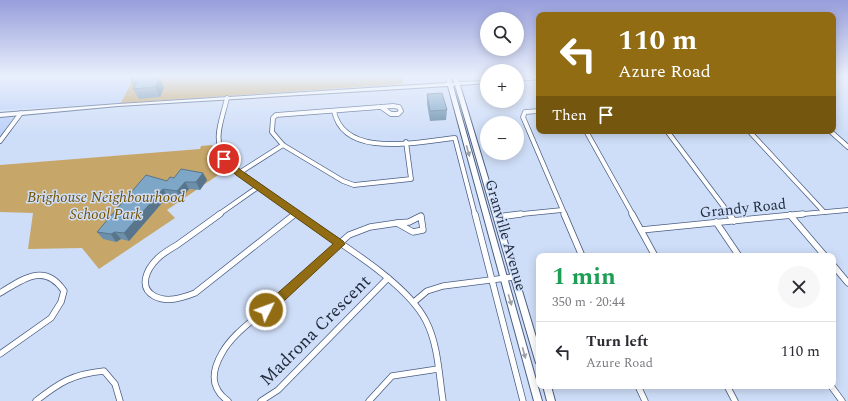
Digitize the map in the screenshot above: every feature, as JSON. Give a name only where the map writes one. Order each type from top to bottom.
[{"type":"main road","points":[[0,115],[302,96]]},
{"type":"main road","name":"Granville Avenue","points":[[453,96],[538,401]]},
{"type":"main road","name":"Granville Avenue","points":[[461,96],[536,350]]},
{"type":"main road","points":[[548,389],[551,401]]},
{"type":"street","points":[[226,100],[219,126],[217,143],[226,162],[258,187],[388,278],[414,302],[424,316],[431,334],[443,401]]},
{"type":"street","points":[[381,107],[386,108],[389,114],[393,115],[401,111],[397,106],[381,107],[274,116],[272,132],[283,145],[343,181],[354,184],[403,181],[411,179],[406,142]]},
{"type":"street","points":[[334,111],[335,120],[338,124],[363,140],[380,144],[455,138],[523,401]]},
{"type":"street","points":[[536,111],[525,112],[523,117],[581,253]]},
{"type":"street","points":[[0,141],[20,113]]},
{"type":"street","points":[[588,134],[653,253]]},
{"type":"street","points":[[669,134],[734,221]]},
{"type":"street","points":[[752,134],[824,212]]},
{"type":"street","points":[[833,134],[848,147]]},
{"type":"street","points":[[239,173],[283,145]]},
{"type":"street","points":[[258,187],[157,259],[151,265],[146,278],[146,286],[151,295],[160,300],[169,301],[185,298],[195,293],[296,214]]},
{"type":"street","points":[[497,217],[562,210]]},
{"type":"street","name":"Grandy Road","points":[[641,230],[848,210]]},
{"type":"street","points":[[790,215],[822,253]]},
{"type":"street","points":[[228,401],[218,392],[213,380],[216,363],[223,350],[231,340],[349,235],[361,229],[397,223],[408,222],[421,216],[423,230],[413,232],[397,223]]},
{"type":"street","points":[[716,222],[738,253]]},
{"type":"street","points":[[836,268],[847,281]]},
{"type":"street","points":[[0,293],[24,279],[43,275],[54,276],[59,281],[64,291],[61,302],[51,318],[0,354]]},
{"type":"street","points":[[414,302],[427,291],[443,286],[514,277]]},
{"type":"street","name":"Madrona Crescent","points":[[261,401],[278,390],[388,278]]},
{"type":"street","points":[[369,401],[392,376],[438,369]]},
{"type":"street","points":[[36,401],[67,377],[84,372],[104,371],[112,378],[119,393],[120,401]]},
{"type":"street","points":[[639,389],[645,401]]},
{"type":"street","points":[[729,389],[735,401]]},
{"type":"street","points":[[833,389],[842,401]]},
{"type":"shaded area","points":[[0,96],[125,96],[121,103],[0,110]]},
{"type":"shaded area","points":[[14,117],[14,119],[0,137],[0,118]]},
{"type":"green space","points":[[125,96],[229,96],[121,103]]},
{"type":"green space","name":"Brighouse Neighbourhood School Park","points":[[212,145],[224,171],[167,210],[175,218],[99,269],[82,248],[28,249],[33,213],[0,212],[0,165],[200,149],[201,146]]},
{"type":"building","points":[[427,96],[443,96],[447,110],[430,111]]},
{"type":"building","points":[[181,169],[203,173],[196,182],[185,182],[177,191],[163,189],[124,233],[115,232],[111,234],[97,232],[146,175],[167,181],[170,177],[174,178]]},
{"type":"route","points":[[224,159],[239,173],[258,187],[340,244],[266,310]]}]
